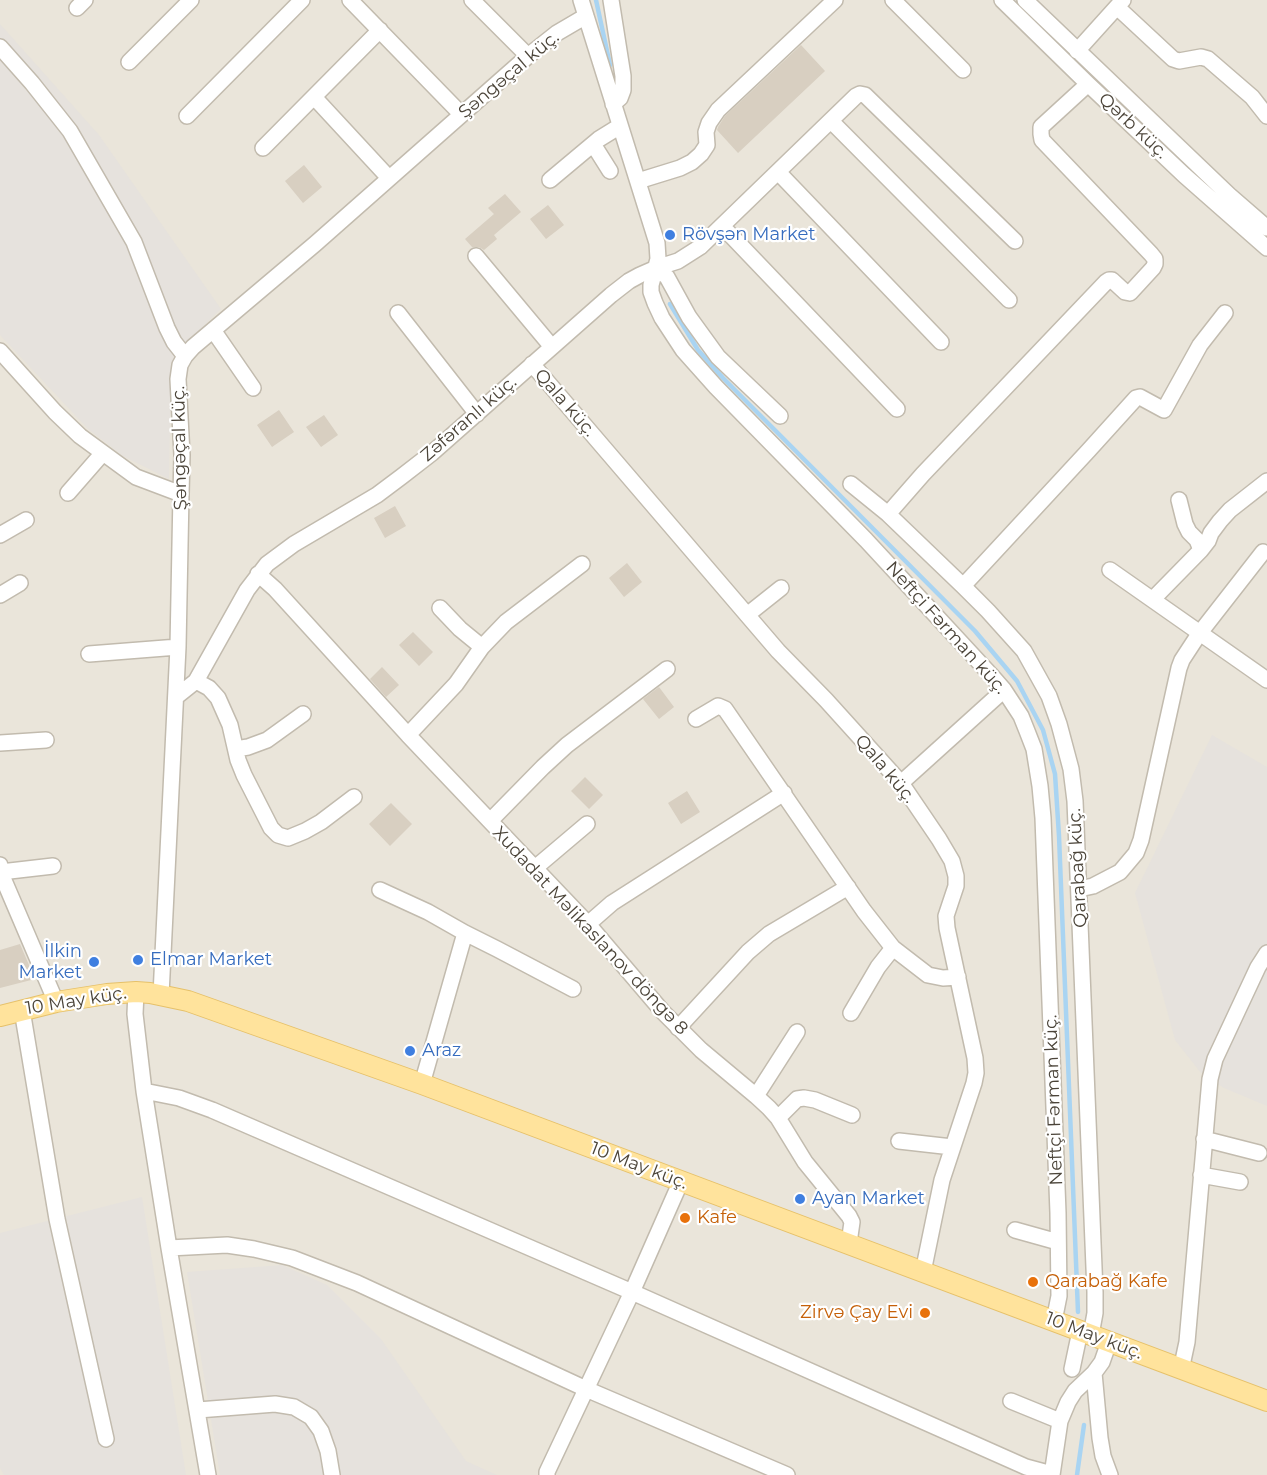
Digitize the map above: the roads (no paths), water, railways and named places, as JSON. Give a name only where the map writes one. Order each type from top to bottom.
[{"type":"main road","name":"10 May küç.","points":[[0,1016],[56,1002],[107,994],[136,992],[188,1001],[422,1084],[1267,1401]]},
{"type":"street","points":[[129,62],[191,0]]},
{"type":"street","points":[[187,116],[302,0]]},
{"type":"street","points":[[350,0],[461,114]]},
{"type":"street","points":[[472,0],[528,56]]},
{"type":"street","points":[[581,0],[657,243],[656,268],[667,277],[689,317],[718,357],[780,416]]},
{"type":"street","points":[[610,0],[623,90],[620,98],[613,104]]},
{"type":"street","points":[[638,182],[680,168],[701,154],[707,145],[706,132],[709,123],[717,110],[835,0]]},
{"type":"street","points":[[892,0],[963,70]]},
{"type":"street","name":"Qərb küç.","points":[[1002,0],[1184,175],[1267,248]]},
{"type":"street","name":"Qərb küç.","points":[[1025,0],[1229,195],[1267,228]]},
{"type":"street","points":[[1077,51],[1120,3],[1173,59],[1179,61],[1201,57],[1208,59],[1252,97],[1267,116]]},
{"type":"street","name":"Şəngəçal küç.","points":[[161,995],[178,647],[182,454],[178,379],[180,365],[193,347],[315,244],[528,56],[557,33],[586,16]]},
{"type":"street","points":[[263,148],[380,30]]},
{"type":"street","points":[[0,47],[32,83],[76,141],[134,242],[167,328],[185,356]]},
{"type":"street","points":[[888,514],[923,474],[1106,282],[1112,280],[1125,292],[1130,293],[1154,268],[1155,259],[1151,254],[1042,140],[1041,127],[1088,84]]},
{"type":"street","name":"Zəfəranlı küç.","points":[[176,697],[196,681],[238,605],[258,574],[277,555],[377,495],[432,453],[620,288],[640,274],[678,261],[700,247],[856,96],[865,94],[1015,241]]},
{"type":"street","points":[[314,97],[390,178]]},
{"type":"street","points":[[831,121],[1009,300]]},
{"type":"street","points":[[550,180],[607,133],[620,126]]},
{"type":"street","points":[[593,144],[610,171]]},
{"type":"street","points":[[778,172],[941,342]]},
{"type":"street","points":[[722,226],[897,409]]},
{"type":"street","points":[[476,256],[552,347]]},
{"type":"street","name":"Neftçi Fərman küç.","points":[[656,268],[651,292],[662,318],[683,350],[866,540],[1004,690],[1021,716],[1034,749],[1040,786],[1046,878],[1058,1213],[1059,1296],[1054,1322]]},
{"type":"street","points":[[963,586],[1136,398],[1140,397],[1164,410],[1196,352],[1225,313]]},
{"type":"street","points":[[398,314],[477,414]]},
{"type":"street","points":[[213,330],[253,388]]},
{"type":"street","points":[[0,351],[55,412],[102,454],[136,477],[181,494]]},
{"type":"street","name":"Qala küç.","points":[[532,364],[778,651],[901,783],[952,861],[956,886],[946,916],[947,928],[975,1058],[976,1073],[942,1180],[923,1272]]},
{"type":"street","points":[[68,493],[102,454]]},
{"type":"street","points":[[1153,599],[1208,541],[1211,533],[1230,510],[1267,482]]},
{"type":"street","name":"Qarabağ küç.","points":[[851,484],[888,514],[988,610],[1023,651],[1049,696],[1059,724],[1071,769],[1075,801],[1095,1292],[1093,1336]]},
{"type":"street","points":[[1179,500],[1185,524],[1197,540],[1200,550]]},
{"type":"street","points":[[0,534],[26,520]]},
{"type":"street","points":[[1079,889],[1093,886],[1120,872],[1136,853],[1179,668],[1199,634],[1263,552]]},
{"type":"street","points":[[408,735],[456,684],[482,647],[506,622],[582,564]]},
{"type":"street","points":[[1110,570],[1267,680]]},
{"type":"street","name":"Xudadat Məlikaslanov döngə 8","points":[[258,574],[275,589],[408,735],[588,924],[650,999],[701,1050],[756,1096],[778,1118],[805,1162],[849,1215],[852,1222],[849,1244]]},
{"type":"street","points":[[0,595],[20,584]]},
{"type":"street","points":[[747,615],[782,588]]},
{"type":"street","points":[[440,608],[482,647]]},
{"type":"street","points":[[89,654],[178,647]]},
{"type":"street","points":[[490,821],[567,745],[667,669]]},
{"type":"street","points":[[196,681],[209,688],[218,698],[230,725],[244,775],[271,828],[278,835],[288,838],[305,831],[354,797]]},
{"type":"street","points":[[901,783],[1004,690]]},
{"type":"street","points":[[696,719],[718,706],[725,709],[864,911],[893,948],[928,975],[943,978],[958,977]]},
{"type":"street","points":[[236,749],[267,740],[303,714]]},
{"type":"street","points":[[0,743],[46,740]]},
{"type":"street","points":[[588,924],[612,903],[784,793]]},
{"type":"street","points":[[535,868],[587,824]]},
{"type":"street","points":[[53,866],[0,869],[14,907],[56,1002]]},
{"type":"street","points":[[678,1028],[755,946],[770,934],[848,887]]},
{"type":"street","points":[[380,890],[428,912],[573,989]]},
{"type":"street","points":[[422,1084],[465,933]]},
{"type":"street","points":[[850,1013],[878,967],[893,948]]},
{"type":"street","points":[[1181,1370],[1187,1342],[1210,1079],[1215,1059],[1258,967],[1267,953]]},
{"type":"street","points":[[136,992],[135,1014],[144,1091],[208,1475]]},
{"type":"street","points":[[22,1010],[57,1219],[106,1439]]},
{"type":"street","points":[[756,1096],[797,1032]]},
{"type":"street","points":[[144,1091],[179,1098],[212,1110],[632,1292],[1026,1467],[1052,1475],[1060,1421],[1068,1402],[1102,1362],[1093,1336]]},
{"type":"street","points":[[778,1118],[797,1099],[804,1098],[852,1115]]},
{"type":"street","points":[[1204,1139],[1259,1153]]},
{"type":"street","points":[[899,1142],[952,1147]]},
{"type":"street","points":[[1201,1175],[1240,1182]]},
{"type":"street","points":[[548,1475],[681,1181]]},
{"type":"street","points":[[1015,1230],[1058,1242]]},
{"type":"street","points":[[169,1248],[227,1245],[292,1258],[357,1283],[586,1389],[787,1475]]},
{"type":"street","points":[[1071,1369],[1093,1336]]},
{"type":"street","points":[[1094,1373],[1100,1438],[1107,1472]]},
{"type":"street","points":[[1011,1401],[1060,1421]]},
{"type":"street","points":[[198,1410],[275,1404],[294,1407],[311,1417],[321,1431],[328,1451],[332,1475]]},
{"type":"waterway","points":[[596,0],[610,65]]},
{"type":"waterway","points":[[1167,149],[1213,190]]},
{"type":"waterway","points":[[1260,231],[1267,237]]},
{"type":"waterway","points":[[670,304],[698,350],[723,378],[975,631],[1017,681],[1043,730],[1055,774],[1059,836],[1078,1312]]},
{"type":"waterway","points":[[1077,1475],[1084,1425]]},
{"type":"place","name":"Rövşən Market","points":[[670,235]]},
{"type":"place","name":"Elmar Market","points":[[138,960]]},
{"type":"place","name":"İlkin Market","points":[[94,962]]},
{"type":"place","name":"Araz","points":[[410,1051]]},
{"type":"place","name":"Ayan Market","points":[[800,1199]]},
{"type":"place","name":"Kafe","points":[[685,1218]]},
{"type":"place","name":"Qarabağ Kafe","points":[[1033,1282]]},
{"type":"place","name":"Zirvə Çay Evi","points":[[925,1313]]}]
